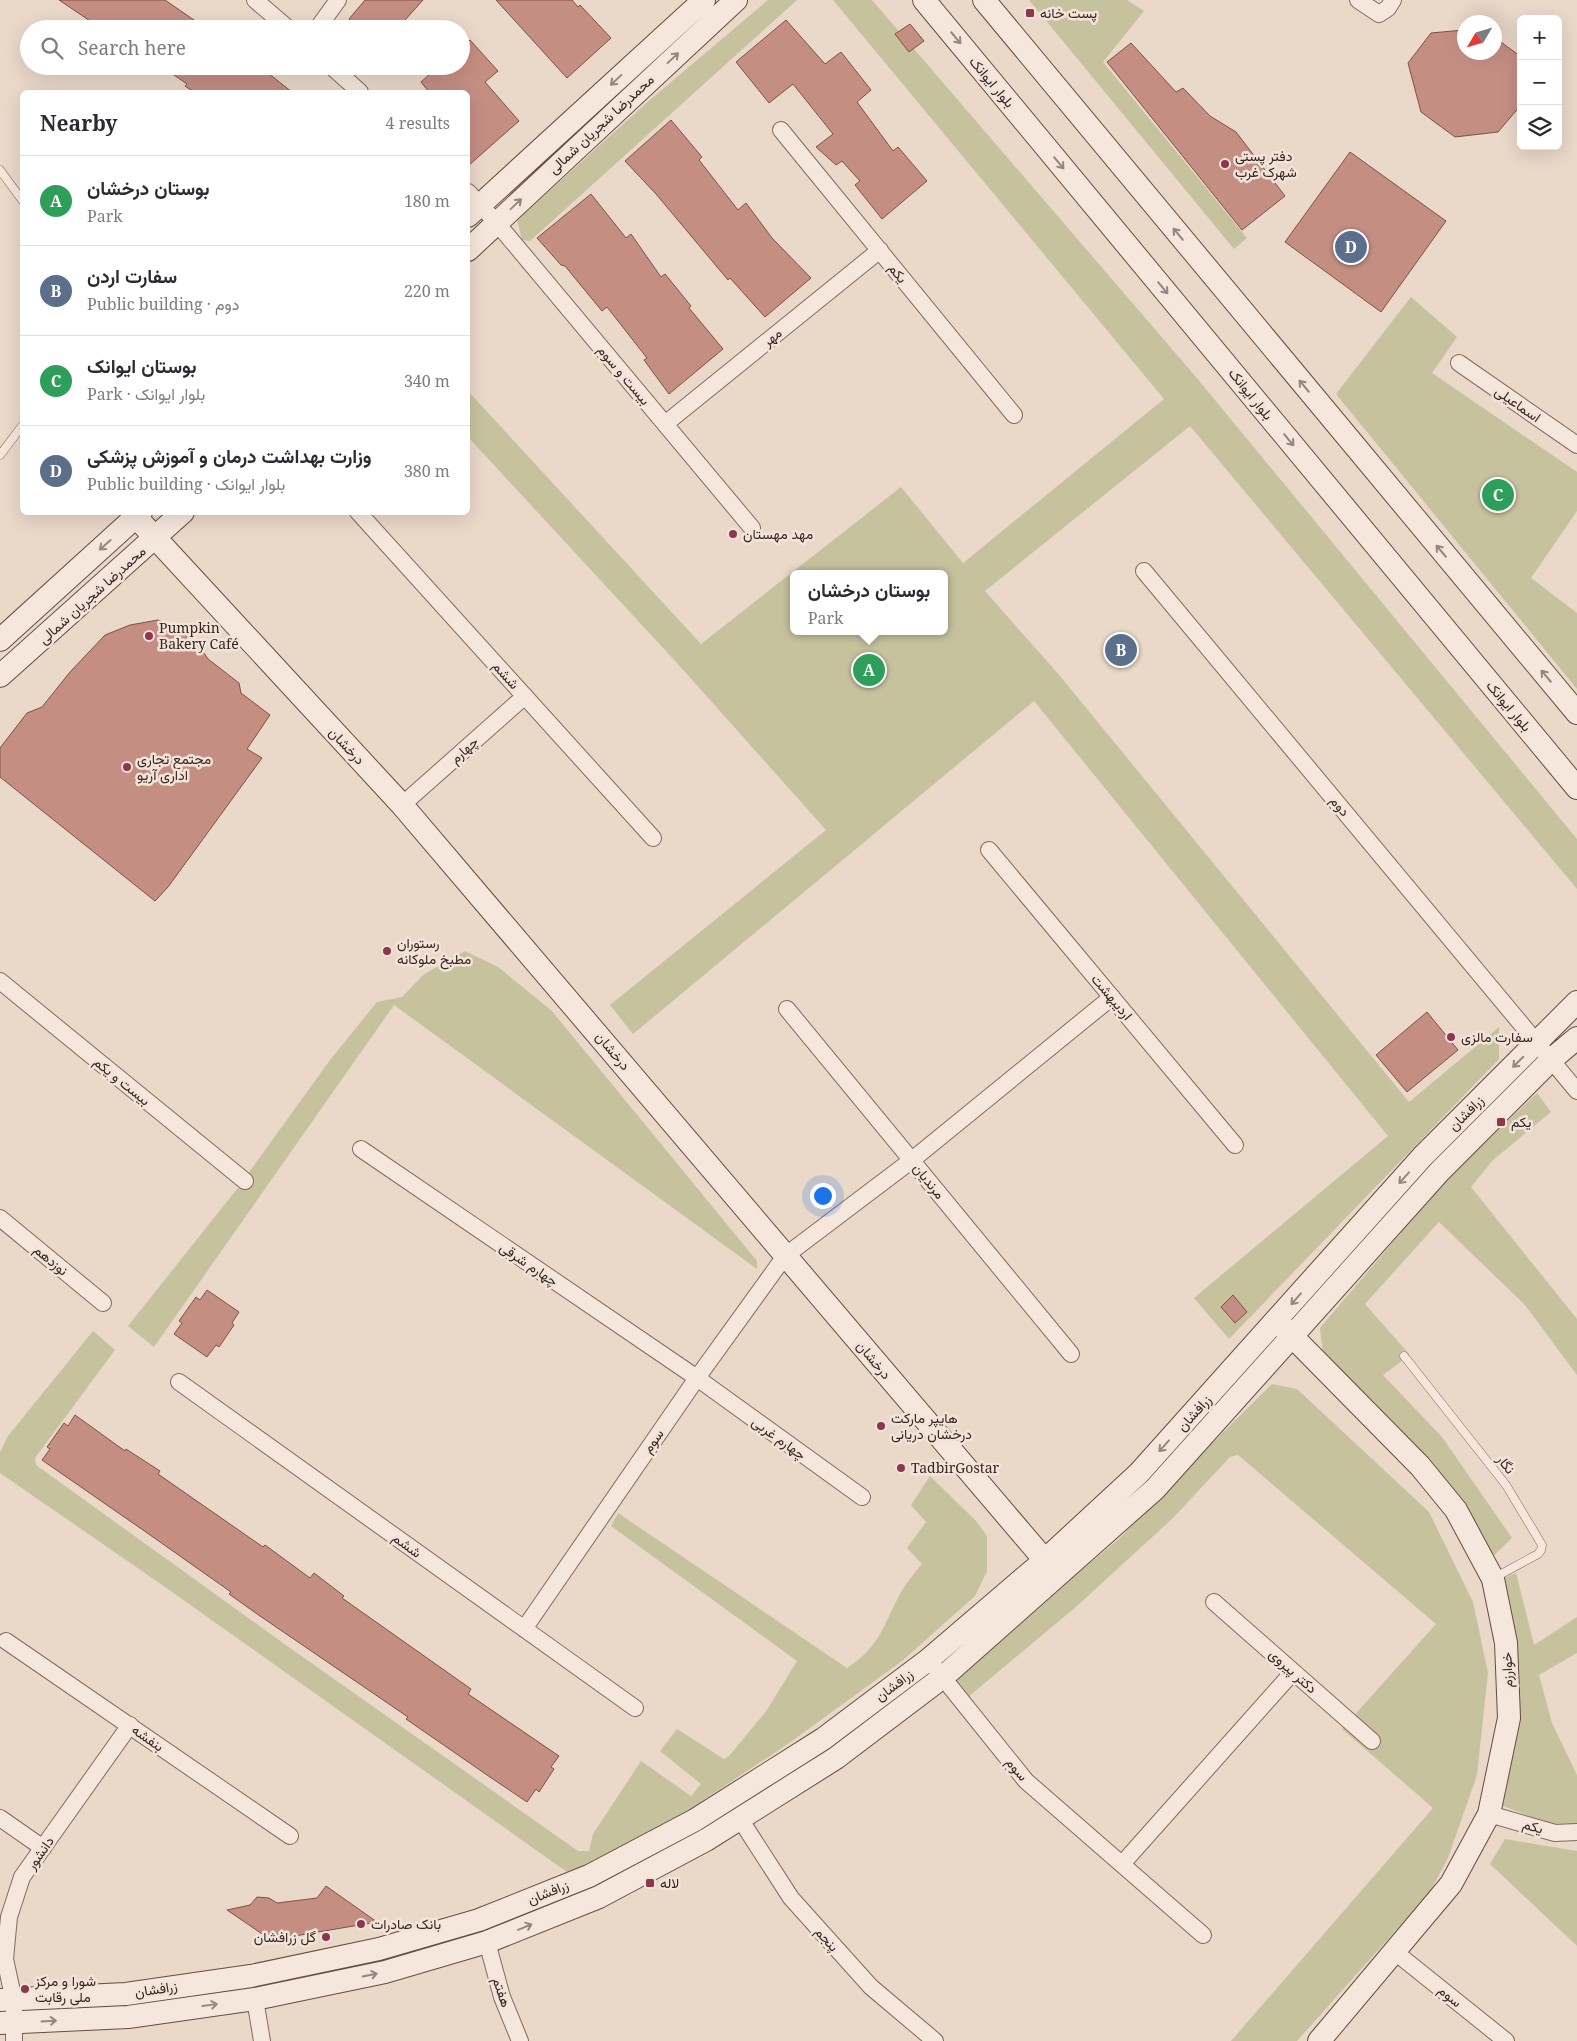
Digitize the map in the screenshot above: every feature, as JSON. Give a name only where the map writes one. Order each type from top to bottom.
[{"type":"street","points":[[255,0],[278,20]]},
{"type":"street","points":[[324,20],[338,0]]},
{"type":"street","name":"محمدرضا شجریان شمالی","points":[[472,204],[704,0]]},
{"type":"street","name":"محمدرضا شجریان شمالی","points":[[470,248],[736,0]]},
{"type":"street","name":"بلوار ایوانک","points":[[924,0],[1577,788]]},
{"type":"street","points":[[984,0],[1577,713]]},
{"type":"street","points":[[1358,0],[1379,14],[1388,8],[1393,0]]},
{"type":"street","points":[[341,75],[358,90]]},
{"type":"street","name":"یکم","points":[[781,130],[1014,415]]},
{"type":"street","name":"بیست و سوم","points":[[472,204],[496,222],[752,528]]},
{"type":"street","name":"مهر","points":[[664,424],[880,250]]},
{"type":"street","name":"اسماعیلی","points":[[1459,363],[1577,445]]},
{"type":"street","name":"محمدرضا شجریان شمالی","points":[[0,640],[138,515]]},
{"type":"street","name":"درخشان","points":[[138,515],[155,539],[402,805],[1051,1568]]},
{"type":"street","name":"محمدرضا شجریان شمالی","points":[[0,676],[180,515]]},
{"type":"street","name":"ششم","points":[[361,515],[653,838]]},
{"type":"street","name":"دوم","points":[[1144,571],[1552,1059]]},
{"type":"street","name":"چهارم","points":[[402,805],[525,696]]},
{"type":"street","name":"اردیبهشت","points":[[989,850],[1235,1145]]},
{"type":"street","name":"بیست و یکم","points":[[0,981],[245,1181]]},
{"type":"street","name":"سوم","points":[[524,1629],[697,1378],[785,1256],[912,1160],[1112,996]]},
{"type":"street","name":"زرافشان","points":[[9,2029],[128,2017],[255,1999],[385,1972],[486,1942],[599,1897],[706,1840],[836,1758],[943,1677],[1051,1568],[1277,1321],[1423,1156],[1577,1002]]},
{"type":"street","name":"مرنديان","points":[[787,1009],[1071,1354]]},
{"type":"street","name":"زرافشان","points":[[7,2000],[126,1994],[251,1976],[379,1950],[479,1920],[589,1876],[695,1820],[823,1739],[1155,1489],[1440,1171],[1552,1059],[1577,1038]]},
{"type":"street","points":[[1552,1059],[1577,1091]]},
{"type":"street","name":"چهارم شرقی","points":[[361,1150],[697,1378]]},
{"type":"street","name":"نوزدهم","points":[[0,1218],[103,1303]]},
{"type":"street","name":"خوارزم","points":[[1277,1321],[1420,1466],[1456,1510],[1493,1579],[1506,1644],[1509,1718],[1489,1814],[1451,1884],[1319,2041]]},
{"type":"street","name":"چهارم غربی","points":[[697,1378],[862,1496]]},
{"type":"street","name":"ششم","points":[[179,1382],[635,1708]]},
{"type":"street","name":"دکتر پیروی","points":[[1214,1602],[1372,1741]]},
{"type":"street","name":"بنفشه","points":[[6,1641],[290,1836]]},
{"type":"street","name":"سوم","points":[[928,1660],[1026,1781],[1203,1935]]},
{"type":"street","points":[[1122,1864],[1293,1672]]},
{"type":"street","name":"دانشور","points":[[9,2029],[6,1959],[9,1917],[22,1877],[130,1725]]},
{"type":"street","name":"یکم","points":[[1489,1814],[1556,1833],[1577,1832]]},
{"type":"street","points":[[0,1818],[43,1848]]},
{"type":"street","name":"پنجم","points":[[740,1819],[791,1898],[871,1987],[935,2041]]},
{"type":"street","name":"هفتم","points":[[486,1942],[502,1997],[520,2041]]},
{"type":"street","name":"سوم","points":[[1395,1952],[1506,2041]]},
{"type":"street","points":[[255,1999],[262,2041]]},
{"type":"lane","points":[[0,170],[20,197]]},
{"type":"lane","points":[[0,456],[20,429]]},
{"type":"lane","name":"نگار","points":[[1404,1356],[1506,1485],[1542,1545],[1538,1554],[1493,1579]]},
{"type":"shaded area","points":[[768,0],[797,0],[530,241],[522,240],[517,220],[651,99]]},
{"type":"shaded area","points":[[833,0],[872,0],[1196,377],[1577,839],[1577,889],[1190,426],[985,591],[1060,676],[1409,1102],[1499,1027],[1499,1059],[1229,1339],[1194,1298],[1388,1136],[1034,701],[633,1034],[610,1005],[826,830],[677,663],[470,439],[470,393],[701,644],[790,574],[790,635],[948,635],[948,570],[795,570],[901,487],[963,563],[1164,399]]},
{"type":"shaded area","points":[[1029,0],[1127,0],[1144,11],[1103,62],[1247,238],[1234,249]]},
{"type":"shaded area","points":[[1411,297],[1457,337],[1432,373],[1577,472],[1577,511],[1531,578],[1577,613],[1577,689],[1336,394]]},
{"type":"shaded area","points":[[465,951],[498,967],[552,1011],[757,1261],[757,1269],[394,1005],[154,1347],[128,1326],[237,1189],[330,1060],[377,1002],[402,997],[423,975]]},
{"type":"shaded area","points":[[1537,1093],[1551,1112],[1493,1160],[1471,1187],[1577,1319],[1577,1375],[1525,1305],[1439,1222],[1365,1304],[1410,1355],[1383,1375],[1442,1437],[1512,1538],[1488,1561],[1324,1361],[1320,1328],[1444,1182]]},
{"type":"shaded area","points":[[93,1331],[115,1350],[35,1458],[36,1465],[283,1643],[578,1851],[589,1851],[593,1834],[641,1761],[691,1796],[701,1784],[660,1751],[677,1729],[724,1759],[729,1756],[767,1710],[797,1661],[611,1526],[618,1513],[847,1668],[867,1652],[879,1636],[901,1592],[922,1564],[907,1548],[926,1522],[911,1505],[930,1476],[976,1521],[987,1536],[987,1571],[975,1596],[902,1661],[785,1746],[685,1812],[605,1859],[567,1872],[165,1587],[0,1473],[0,1452],[8,1436]]},
{"type":"shaded area","points":[[1272,1384],[1297,1389],[1429,1512],[1473,1602],[1488,1673],[1477,1775],[1448,1858],[1430,1892],[1297,2041],[1231,2041],[1433,1808],[1342,1729],[1436,1624],[1238,1455],[1230,1457],[1173,1518],[1077,1606],[967,1698],[956,1681],[961,1671],[1120,1538]]},
{"type":"shaded area","points":[[1516,1573],[1534,1645],[1577,1617],[1577,1653],[1539,1675],[1552,1723],[1577,1775],[1577,1826],[1549,1824],[1498,1804],[1500,1580]]},
{"type":"shaded area","points":[[1505,1839],[1577,1851],[1577,1946],[1490,1864]]},
{"type":"building","points":[[59,0],[165,0],[194,20],[89,20]]},
{"type":"building","points":[[365,0],[423,0],[405,20],[349,19]]},
{"type":"building","points":[[496,0],[572,0],[578,7],[580,5],[611,38],[567,78]]},
{"type":"building","points":[[786,20],[825,64],[841,52],[871,90],[857,102],[893,151],[898,147],[927,181],[882,219],[855,185],[860,181],[842,161],[836,165],[816,147],[833,134],[793,84],[769,103],[736,62]]},
{"type":"building","points":[[910,24],[924,41],[909,52],[895,34]]},
{"type":"building","points":[[1457,31],[1457,60],[1502,60],[1502,43],[1517,54],[1517,110],[1498,132],[1455,137],[1421,112],[1408,63],[1431,33]]},
{"type":"building","points":[[470,40],[498,71],[485,82],[519,121],[470,164],[470,90],[427,90],[421,82],[429,75],[470,75]]},
{"type":"building","name":"دفتر پستی شهرک غرب","points":[[1131,43],[1176,92],[1183,88],[1210,116],[1236,132],[1285,196],[1242,230],[1107,62]]},
{"type":"building","points":[[174,75],[270,75],[289,90],[191,90],[185,86],[187,84]]},
{"type":"building","points":[[671,120],[702,157],[699,160],[738,210],[746,203],[772,238],[811,278],[765,317],[730,278],[728,280],[656,194],[625,161]]},
{"type":"building","points":[[1350,152],[1446,221],[1381,312],[1285,242]]},
{"type":"building","points":[[591,194],[626,238],[631,234],[661,277],[665,274],[691,306],[689,308],[723,349],[669,394],[644,360],[647,358],[607,307],[602,311],[565,266],[561,265],[537,238]]},
{"type":"building","name":"مجتمع تجاری اداری آريو","points":[[158,620],[174,626],[200,647],[208,659],[239,683],[241,693],[270,715],[247,749],[262,758],[168,887],[155,901],[0,777],[0,748],[27,713],[42,707],[70,672],[105,635],[130,625]]},
{"type":"building","points":[[1427,1012],[1458,1050],[1407,1092],[1376,1055]]},
{"type":"building","points":[[207,1290],[239,1312],[232,1323],[234,1325],[219,1347],[216,1345],[207,1357],[174,1334],[182,1323],[179,1321],[196,1297],[200,1300]]},
{"type":"building","points":[[1233,1295],[1247,1312],[1235,1323],[1221,1307]]},
{"type":"building","points":[[75,1415],[125,1451],[126,1449],[160,1471],[158,1474],[263,1547],[265,1545],[310,1578],[314,1573],[344,1596],[342,1598],[471,1689],[468,1694],[559,1756],[551,1767],[554,1769],[539,1792],[536,1789],[527,1802],[406,1719],[408,1717],[260,1616],[229,1594],[231,1592],[42,1460],[50,1449],[47,1447],[64,1423],[68,1426]]},
{"type":"building","points":[[326,1886],[377,1922],[271,1940],[227,1910],[250,1905],[257,1897],[269,1898],[277,1903],[317,1898]]},
{"type":"place","name":"پست خانه","points":[[1030,13]]},
{"type":"place","name":"دفتر پستی شهرک غرب","points":[[1225,164]]},
{"type":"place","name":"وزارت بهداشت درمان و آموزش پزشکی","points":[[1351,247]]},
{"type":"place","name":"بوستان ایوانک","points":[[1498,495]]},
{"type":"place","name":"مهد مهستان","points":[[733,534]]},
{"type":"place","name":"Pumpkin Bakery Café","points":[[149,636]]},
{"type":"place","name":"سفارت اردن","points":[[1121,650]]},
{"type":"place","name":"بوستان درخشان","points":[[869,670]]},
{"type":"place","name":"مجتمع تجاری اداری آريو","points":[[127,767]]},
{"type":"place","name":"رستوران مطبخ ملوکانه","points":[[387,951]]},
{"type":"place","name":"سفارت مالزی","points":[[1451,1037]]},
{"type":"place","name":"یکم","points":[[1501,1122]]},
{"type":"place","name":"هایپر مارکت درخشان دریانی","points":[[881,1426]]},
{"type":"place","name":"TadbirGostar","points":[[901,1468]]},
{"type":"place","name":"لاله","points":[[650,1883]]},
{"type":"place","name":"بانک صادرات","points":[[361,1924]]},
{"type":"place","name":"گل زرافشان","points":[[326,1937]]},
{"type":"place","name":"شورا و مرکز ملی رقابت","points":[[25,1989]]}]
